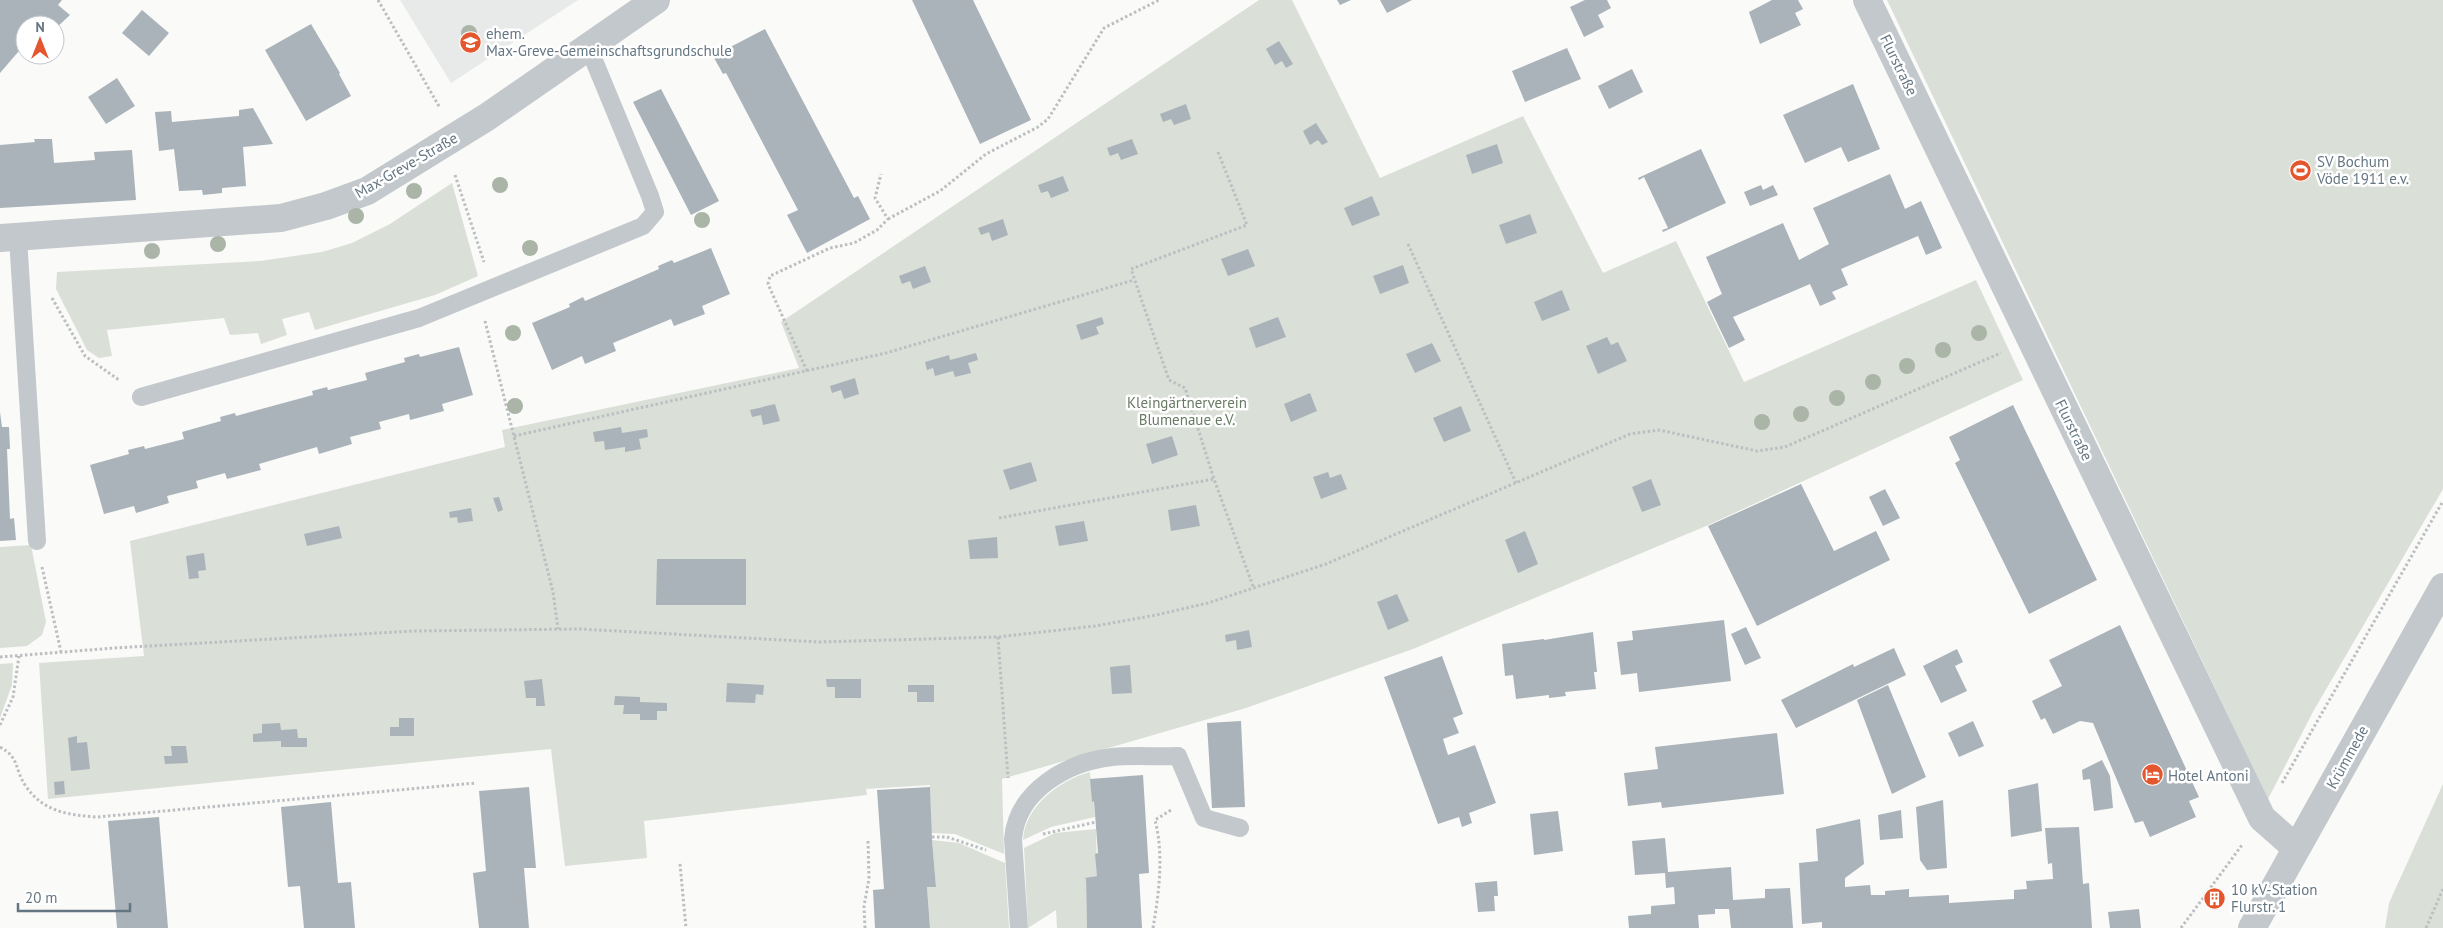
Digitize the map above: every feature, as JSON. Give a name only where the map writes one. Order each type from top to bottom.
[{"type":"street","name":"Max-Greve-Straße","points":[[9,238],[281,218],[326,206],[367,191],[487,117],[656,0]]},
{"type":"street","name":"Flurstraße","points":[[1868,0],[2262,818],[2296,848]]},
{"type":"street","name":"Krümmede","points":[[2252,928],[2443,587]]},
{"type":"lane","points":[[142,397],[419,318],[642,226],[655,212],[588,46]]},
{"type":"lane","points":[[9,238],[37,541]]},
{"type":"lane","points":[[1018,928],[1014,826],[1018,814],[1034,793],[1057,775],[1084,764],[1111,758],[1178,756],[1204,818],[1240,828]]},
{"type":"path","points":[[378,0],[456,136],[455,175],[485,292],[514,436],[553,592],[558,628]]},
{"type":"path","points":[[807,371],[768,284],[770,276],[830,248],[854,242],[877,230],[888,220],[940,191],[979,159],[1038,127],[1048,119],[1104,28],[1159,0]]},
{"type":"path","points":[[1218,152],[1247,225],[1131,269],[1169,380],[1185,388],[1214,478],[1254,589]]},
{"type":"path","points":[[881,174],[875,198],[888,220]]},
{"type":"path","points":[[1408,244],[1516,483]]},
{"type":"path","points":[[514,436],[886,353],[1134,280]]},
{"type":"path","points":[[50,295],[85,356],[98,363],[142,397]]},
{"type":"path","points":[[0,657],[330,635],[558,628],[819,642],[998,637],[1095,626],[1156,616],[1254,589],[1326,564],[1630,434],[1644,430],[1660,430],[1757,451],[1785,447],[2031,340]]},
{"type":"path","points":[[999,518],[1214,478]]},
{"type":"path","points":[[2181,928],[2262,818],[2443,501]]},
{"type":"path","points":[[37,541],[61,652]]},
{"type":"path","points":[[998,637],[1010,801],[1018,814]]},
{"type":"path","points":[[0,725],[13,697],[19,656]]},
{"type":"path","points":[[0,747],[12,754],[25,785],[47,807],[68,815],[97,817],[476,783]]},
{"type":"path","points":[[1153,928],[1160,866],[1158,833],[1154,820],[1194,795]]},
{"type":"path","points":[[932,836],[947,836],[1014,856],[1055,830],[1096,822]]},
{"type":"path","points":[[866,928],[864,906],[869,879],[868,840]]},
{"type":"path","points":[[680,864],[686,928]]},
{"type":"path","points":[[2426,928],[2443,889]]},
{"type":"shaded area","name":"ehem. Max-Greve-Gemeinschaftsgrundschule","points":[[400,0],[578,0],[451,83]]},
{"type":"green space","name":"Kleingärtnerverein Blumenaue e.V.","points":[[1259,0],[1292,0],[1380,178],[1523,116],[1603,273],[1676,241],[1744,382],[1976,280],[2023,380],[1706,526],[1413,649],[1246,708],[1002,779],[1004,854],[955,834],[931,833],[930,785],[866,789],[867,795],[644,821],[647,858],[565,866],[551,749],[48,799],[39,663],[144,656],[130,541],[505,447],[502,430],[799,368],[781,322]]},
{"type":"green space","points":[[1887,0],[2443,0],[2443,489],[2314,710],[2268,799]]},
{"type":"green space","points":[[452,183],[478,276],[435,295],[315,330],[309,312],[282,319],[287,335],[261,344],[258,333],[230,335],[224,318],[107,330],[112,356],[99,358],[87,350],[56,289],[57,272],[260,261],[322,252],[352,243],[390,224]]},
{"type":"green space","points":[[31,545],[46,622],[42,635],[27,646],[0,648],[0,547]]},
{"type":"green space","points":[[13,663],[12,685],[0,718],[0,664]]},
{"type":"green space","points":[[1090,772],[1095,817],[1051,827],[1023,840],[1030,816],[1046,796],[1067,781]]},
{"type":"green space","points":[[2443,784],[2443,928],[2385,928],[2389,903]]},
{"type":"green space","points":[[1096,829],[1097,876],[1084,878],[1086,879],[1087,928],[1057,928],[1056,910],[1028,928],[1024,848],[1055,833]]},
{"type":"green space","points":[[932,840],[959,843],[1005,863],[1009,928],[930,928],[927,887],[936,887]]},
{"type":"building","points":[[0,0],[62,0],[58,5],[70,15],[65,20],[65,15],[15,15],[15,56],[0,73]]},
{"type":"building","points":[[912,0],[973,0],[1031,120],[980,144]]},
{"type":"building","points":[[1337,0],[1351,0],[1340,5]]},
{"type":"building","points":[[1380,0],[1412,0],[1387,13]]},
{"type":"building","points":[[1585,0],[1607,0],[1611,8],[1598,15],[1604,27],[1584,37],[1570,7]]},
{"type":"building","points":[[1772,0],[1798,0],[1803,9],[1795,13],[1801,25],[1760,44],[1749,12]]},
{"type":"building","points":[[142,10],[169,33],[149,56],[122,33]]},
{"type":"building","points":[[311,24],[340,73],[351,96],[306,121],[265,50]]},
{"type":"building","points":[[765,29],[854,198],[858,196],[870,219],[807,253],[787,215],[798,210],[726,73],[723,74],[713,56]]},
{"type":"building","points":[[1279,41],[1293,64],[1286,68],[1282,61],[1275,65],[1266,49]]},
{"type":"building","points":[[1567,48],[1581,79],[1525,102],[1512,71]]},
{"type":"building","points":[[1632,69],[1643,92],[1609,109],[1598,86]]},
{"type":"building","points":[[117,78],[135,106],[106,124],[88,97]]},
{"type":"building","points":[[1853,84],[1880,149],[1848,162],[1841,147],[1805,163],[1783,115]]},
{"type":"building","points":[[661,89],[719,201],[691,215],[633,102]]},
{"type":"building","points":[[1186,104],[1191,119],[1174,125],[1171,119],[1163,122],[1160,114]]},
{"type":"building","points":[[253,108],[273,144],[243,147],[246,186],[222,188],[222,193],[203,195],[202,190],[179,191],[174,149],[159,151],[155,112],[171,111],[172,122],[239,116],[239,110]]},
{"type":"building","points":[[1316,123],[1328,142],[1322,145],[1318,140],[1310,145],[1303,131]]},
{"type":"building","points":[[34,139],[52,139],[54,163],[95,160],[94,152],[132,150],[136,200],[0,208],[0,145],[35,142]]},
{"type":"building","points":[[1132,139],[1138,154],[1121,160],[1118,153],[1110,156],[1107,148]]},
{"type":"building","points":[[1497,144],[1503,163],[1472,174],[1466,155]]},
{"type":"building","points":[[1701,149],[1726,203],[1663,232],[1662,230],[1668,228],[1644,177],[1639,180],[1638,178]]},
{"type":"building","points":[[1890,174],[1905,209],[1921,201],[1942,248],[1926,255],[1918,236],[1841,269],[1848,285],[1832,292],[1836,299],[1820,306],[1810,284],[1733,317],[1745,340],[1729,348],[1707,302],[1722,294],[1706,257],[1783,223],[1799,260],[1829,244],[1813,208]]},
{"type":"building","points":[[1063,176],[1069,191],[1051,198],[1048,191],[1041,193],[1038,185]]},
{"type":"building","points":[[1761,185],[1763,190],[1773,185],[1778,195],[1750,206],[1744,192]]},
{"type":"building","points":[[1372,196],[1380,215],[1352,226],[1344,208]]},
{"type":"building","points":[[1530,214],[1537,233],[1506,244],[1499,225]]},
{"type":"building","points":[[1003,219],[1008,235],[992,241],[989,232],[981,235],[978,228]]},
{"type":"building","points":[[711,248],[730,294],[702,306],[705,314],[674,326],[671,319],[613,343],[616,351],[585,364],[582,356],[552,370],[532,323],[570,307],[569,304],[583,297],[585,301],[659,269],[658,266],[672,260],[674,263]]},
{"type":"building","points":[[1248,249],[1255,266],[1228,276],[1221,259]]},
{"type":"building","points":[[1403,265],[1409,283],[1380,294],[1373,276]]},
{"type":"building","points":[[925,266],[931,282],[913,289],[910,281],[902,284],[899,276]]},
{"type":"building","points":[[1562,290],[1570,310],[1542,321],[1534,302]]},
{"type":"building","points":[[1102,317],[1104,324],[1096,327],[1099,334],[1081,340],[1076,325]]},
{"type":"building","points":[[1278,317],[1286,337],[1256,348],[1249,328]]},
{"type":"building","points":[[1607,337],[1611,345],[1618,342],[1627,361],[1598,374],[1586,346]]},
{"type":"building","points":[[1432,343],[1441,361],[1415,373],[1406,354]]},
{"type":"building","points":[[459,347],[473,395],[442,404],[444,411],[410,420],[409,414],[379,422],[381,429],[350,437],[352,444],[319,454],[317,447],[259,464],[261,470],[227,479],[225,473],[196,481],[198,488],[167,496],[169,503],[136,513],[134,506],[104,514],[90,465],[129,454],[128,450],[144,446],[145,449],[184,439],[182,432],[221,421],[220,417],[235,413],[236,416],[313,395],[312,391],[327,387],[328,390],[367,380],[365,373],[405,362],[404,358],[419,354],[420,357]]},
{"type":"building","points":[[976,353],[978,360],[968,363],[971,373],[955,377],[953,371],[935,376],[933,368],[927,370],[925,362],[949,355],[950,360]]},
{"type":"building","points":[[855,378],[859,394],[844,399],[841,390],[832,393],[830,386]]},
{"type":"building","points":[[1310,393],[1317,411],[1291,422],[1284,404]]},
{"type":"building","points":[[775,404],[780,421],[763,425],[761,415],[752,417],[750,410]]},
{"type":"building","points":[[2013,405],[2097,580],[2029,614],[1955,463],[1960,460],[1949,437]]},
{"type":"building","points":[[1461,406],[1471,431],[1444,442],[1433,418]]},
{"type":"building","points":[[0,412],[2,427],[9,427],[10,449],[7,449],[10,519],[14,518],[16,540],[0,541]]},
{"type":"building","points":[[621,427],[622,433],[647,429],[648,437],[639,439],[641,449],[625,452],[625,447],[605,450],[604,441],[595,442],[593,432]]},
{"type":"building","points":[[1172,436],[1178,455],[1152,464],[1146,444]]},
{"type":"building","points":[[1031,462],[1037,481],[1010,490],[1003,470]]},
{"type":"building","points":[[1328,472],[1330,478],[1341,474],[1347,489],[1321,499],[1313,477]]},
{"type":"building","points":[[1651,479],[1661,505],[1642,512],[1632,487]]},
{"type":"building","points":[[1801,484],[1834,551],[1876,531],[1890,560],[1757,626],[1708,526]]},
{"type":"building","points":[[1885,489],[1900,518],[1883,526],[1869,497]]},
{"type":"building","points":[[499,497],[503,510],[498,512],[493,498]]},
{"type":"building","points":[[1196,505],[1200,526],[1171,531],[1168,510]]},
{"type":"building","points":[[471,508],[473,521],[458,523],[457,517],[450,518],[449,512]]},
{"type":"building","points":[[1084,521],[1088,541],[1059,546],[1055,526]]},
{"type":"building","points":[[339,526],[342,538],[307,546],[304,534]]},
{"type":"building","points":[[1525,531],[1538,564],[1518,573],[1505,540]]},
{"type":"building","points":[[997,537],[998,558],[970,559],[968,540]]},
{"type":"building","points":[[204,553],[206,570],[198,571],[199,578],[189,579],[186,556]]},
{"type":"building","points":[[657,559],[746,559],[746,605],[656,605]]},
{"type":"building","points":[[1397,594],[1409,621],[1388,630],[1377,602]]},
{"type":"building","points":[[1724,620],[1731,681],[1639,692],[1637,673],[1621,675],[1617,642],[1633,640],[1632,631]]},
{"type":"building","points":[[2120,625],[2199,797],[2189,801],[2196,817],[2150,837],[2143,821],[2135,823],[2093,723],[2080,721],[2053,734],[2045,718],[2041,720],[2032,701],[2062,686],[2049,660]]},
{"type":"building","points":[[1746,627],[1761,658],[1745,665],[1731,634]]},
{"type":"building","points":[[1249,630],[1252,647],[1237,650],[1236,640],[1226,642],[1225,635]]},
{"type":"building","points":[[1593,632],[1597,672],[1594,672],[1596,689],[1565,692],[1566,696],[1549,698],[1549,695],[1516,699],[1513,675],[1505,676],[1502,644],[1544,640]]},
{"type":"building","points":[[1894,648],[1906,675],[1796,728],[1781,700],[1853,664],[1854,667]]},
{"type":"building","points":[[1957,649],[1963,662],[1955,666],[1967,691],[1941,703],[1923,666]]},
{"type":"building","points":[[1442,656],[1463,714],[1453,718],[1459,733],[1443,739],[1448,755],[1475,745],[1496,803],[1469,813],[1472,823],[1462,827],[1459,817],[1438,824],[1384,677]]},
{"type":"building","points":[[1130,665],[1132,693],[1112,694],[1110,667]]},
{"type":"building","points":[[542,679],[545,706],[536,706],[536,698],[526,698],[524,681]]},
{"type":"building","points":[[826,679],[861,679],[861,698],[835,698],[835,687],[827,687]]},
{"type":"building","points":[[727,683],[764,685],[763,695],[756,694],[755,703],[726,702]]},
{"type":"building","points":[[908,685],[934,685],[934,702],[917,702],[917,692],[908,692]]},
{"type":"building","points":[[1888,685],[1926,777],[1892,794],[1857,700]]},
{"type":"building","points":[[615,696],[640,697],[640,702],[667,703],[667,711],[657,711],[657,720],[640,720],[640,714],[623,714],[624,705],[614,705]]},
{"type":"building","points":[[399,718],[414,718],[414,736],[390,736],[390,727],[399,727]]},
{"type":"building","points":[[1241,721],[1245,807],[1212,808],[1207,723]]},
{"type":"building","points":[[1973,721],[1984,746],[1959,757],[1948,733]]},
{"type":"building","points":[[280,723],[281,730],[297,729],[298,738],[307,738],[307,747],[281,747],[281,741],[253,742],[253,734],[262,733],[262,724]]},
{"type":"building","points":[[1777,733],[1784,794],[1662,808],[1661,802],[1628,806],[1624,773],[1658,769],[1655,747]]},
{"type":"building","points":[[77,736],[77,743],[87,742],[90,769],[71,771],[68,738]]},
{"type":"building","points":[[171,746],[186,746],[188,763],[165,764],[164,756],[172,756]]},
{"type":"building","points":[[2102,760],[2110,776],[2113,808],[2094,811],[2090,779],[2083,780],[2082,770]]},
{"type":"building","points":[[1143,775],[1149,873],[1139,874],[1142,928],[1087,928],[1086,879],[1084,878],[1097,876],[1095,854],[1098,853],[1094,801],[1092,802],[1090,779]]},
{"type":"building","points":[[64,781],[65,794],[55,795],[54,782]]},
{"type":"building","points":[[2038,783],[2042,831],[2011,837],[2008,790]]},
{"type":"building","points":[[529,787],[536,868],[524,868],[529,928],[479,928],[473,873],[486,871],[479,791]]},
{"type":"building","points":[[930,787],[936,887],[927,887],[930,928],[875,928],[873,890],[884,889],[877,790]]},
{"type":"building","points":[[1943,800],[1947,868],[1927,870],[1920,860],[1916,807]]},
{"type":"building","points":[[331,802],[338,883],[351,882],[355,928],[304,928],[300,886],[288,887],[281,807]]},
{"type":"building","points":[[1901,810],[1903,838],[1880,840],[1878,815]]},
{"type":"building","points":[[1558,811],[1563,851],[1534,855],[1530,814]]},
{"type":"building","points":[[159,817],[168,928],[117,928],[108,821]]},
{"type":"building","points":[[1860,819],[1864,864],[1845,878],[1845,887],[1870,885],[1871,895],[1885,895],[1885,891],[1909,889],[1909,897],[1949,895],[1949,903],[2014,899],[2014,890],[2027,889],[2026,881],[2053,879],[2052,863],[2048,864],[2045,828],[2079,827],[2083,884],[2089,883],[2092,928],[1822,928],[1822,922],[1802,924],[1799,863],[1818,861],[1816,829]]},
{"type":"building","points":[[1665,838],[1668,872],[1731,867],[1733,900],[1765,898],[1765,889],[1790,888],[1793,928],[1731,928],[1729,909],[1715,909],[1715,914],[1698,915],[1699,928],[1629,928],[1628,916],[1651,914],[1651,906],[1675,904],[1674,887],[1666,888],[1665,873],[1635,875],[1632,841]]},
{"type":"building","points":[[1497,881],[1498,896],[1494,896],[1495,911],[1478,912],[1475,883]]},
{"type":"building","name":"10 kV-Station Flurstr. 1","points":[[2216,889],[2223,893],[2214,907],[2208,903]]},
{"type":"building","points":[[2139,909],[2141,928],[2110,928],[2108,912]]},
{"type":"place","name":"ehem. Max-Greve-Gemeinschaftsgrundschule","points":[[470,42]]},
{"type":"place","name":"SV Bochum Vöde 1911 e.v.","points":[[2301,170]]},
{"type":"place","name":"Hotel Antoni","points":[[2152,775]]},
{"type":"place","name":"10 kV-Station Flurstr. 1","points":[[2215,898]]}]
